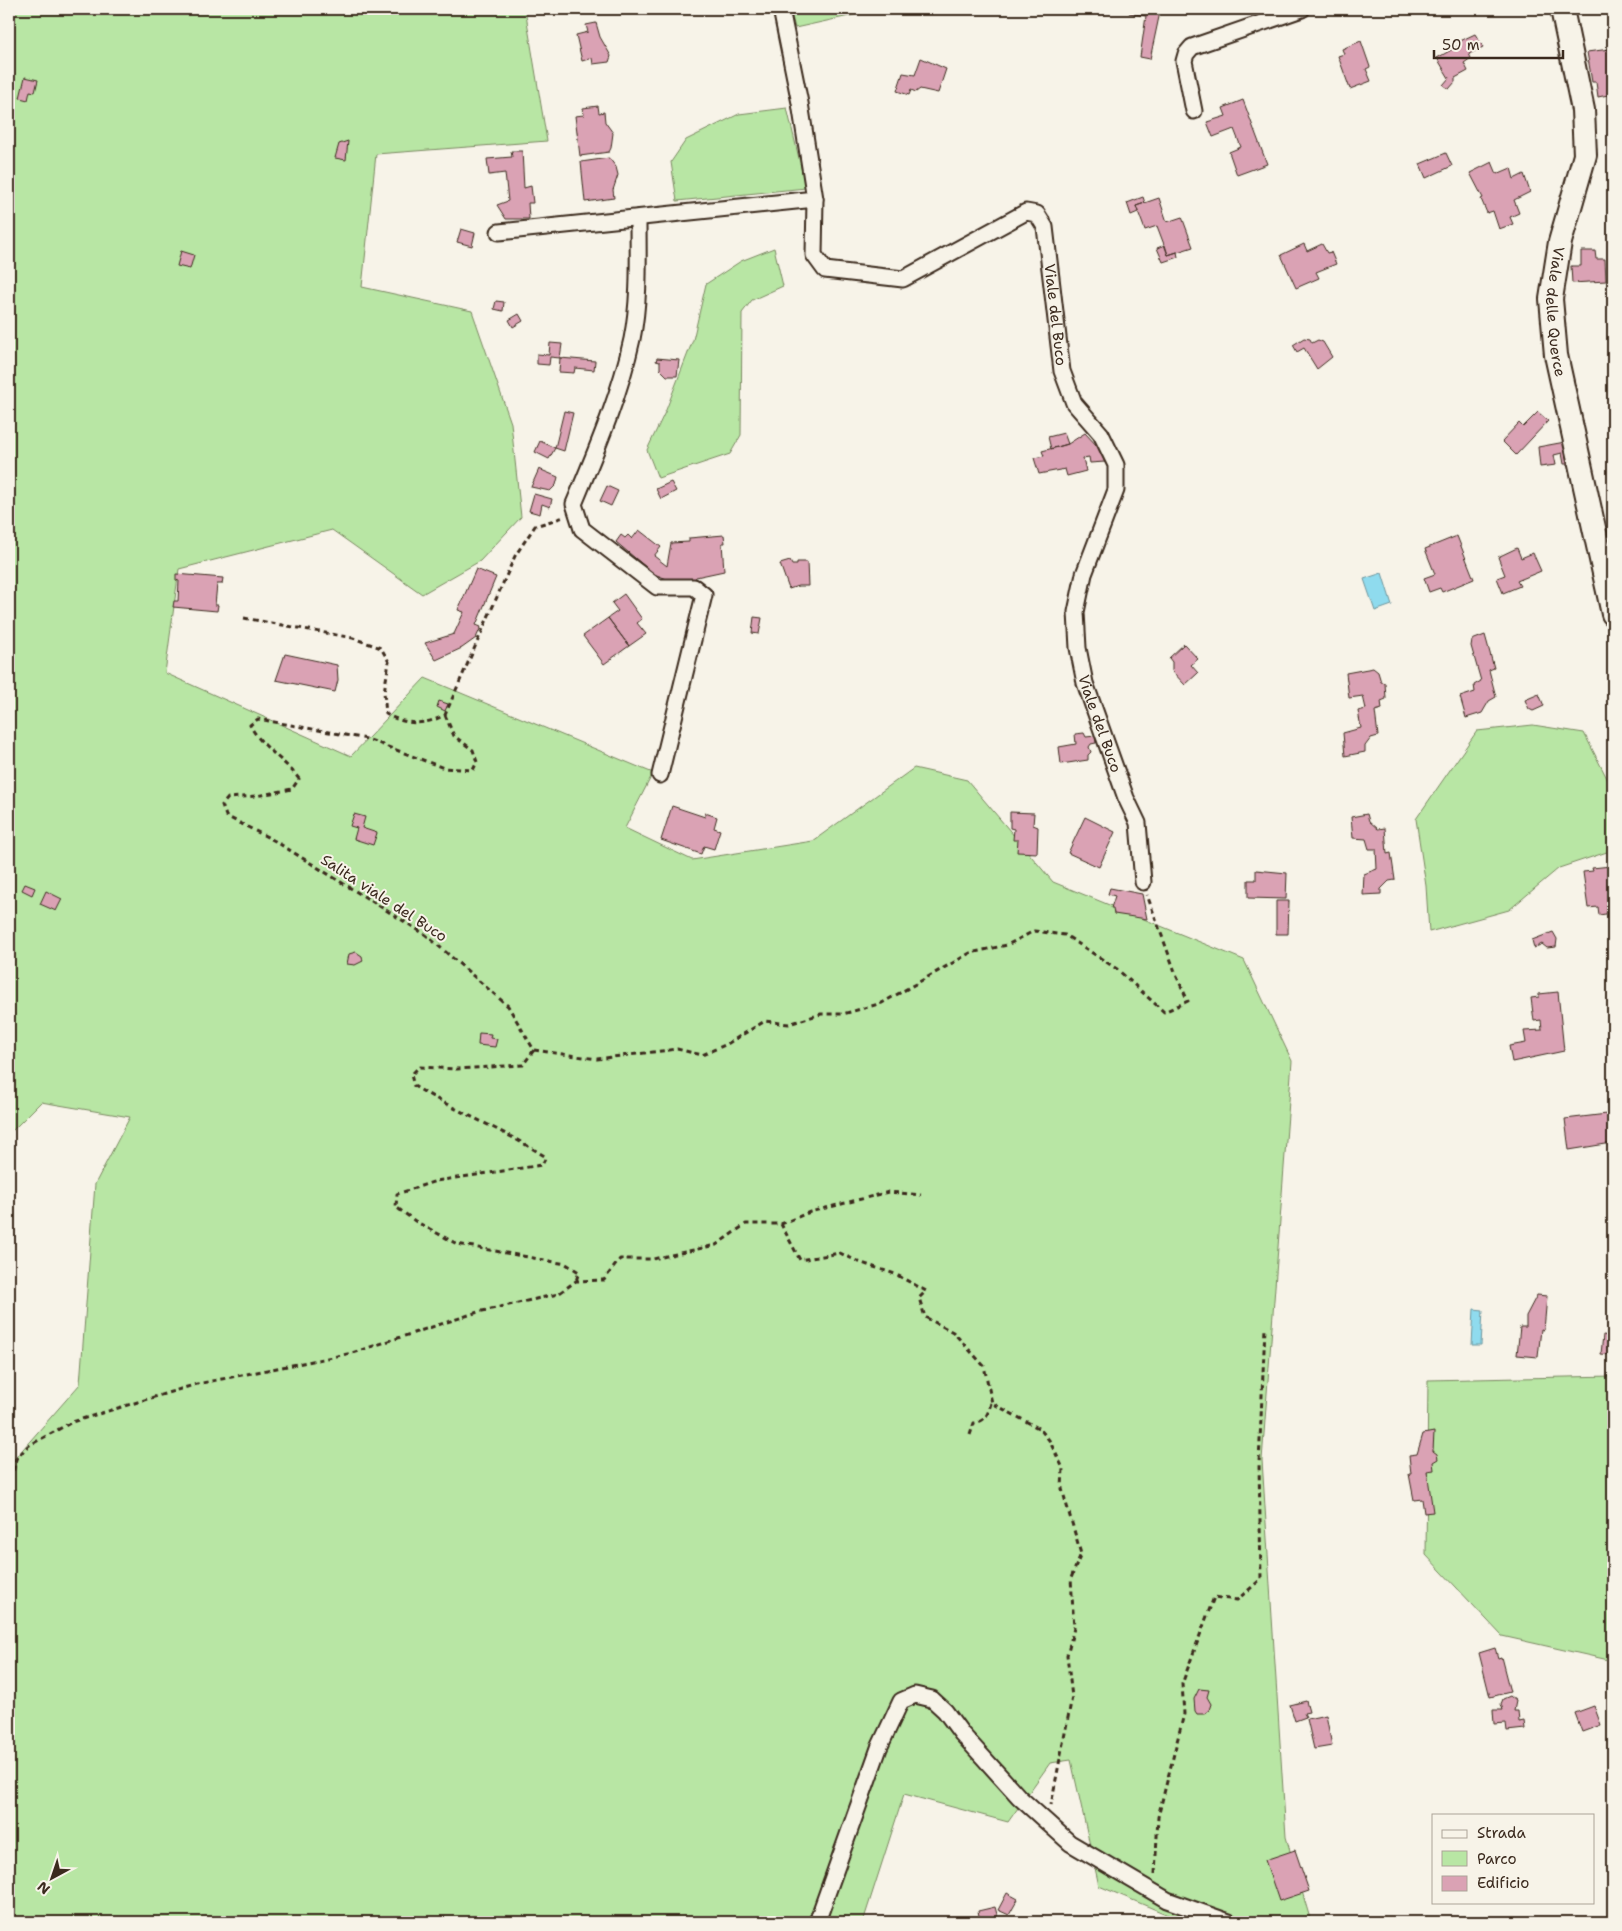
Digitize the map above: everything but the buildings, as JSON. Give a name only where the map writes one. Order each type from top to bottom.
[{"type":"street","name":"Viale del Buco","points":[[781,9],[800,103],[815,199],[814,255],[825,270],[903,279],[1026,212],[1037,214],[1045,227],[1062,371],[1074,403],[1101,434],[1116,465],[1116,490],[1084,574],[1076,612],[1078,648],[1085,683],[1126,798],[1138,823],[1143,882]]},
{"type":"street","points":[[1194,111],[1184,61],[1186,54],[1192,47],[1302,9]]},
{"type":"street","name":"Viale delle Querce","points":[[1562,9],[1583,110],[1585,155],[1560,242],[1551,299],[1556,355],[1613,614]]},
{"type":"street","points":[[498,232],[815,199]]},
{"type":"street","points":[[638,218],[638,285],[632,339],[602,438],[574,504],[582,529],[657,586],[694,587],[704,595],[660,775]]},
{"type":"street","points":[[818,1922],[879,1748],[901,1701],[915,1694],[932,1700],[945,1711],[962,1734],[1019,1797],[1070,1844],[1133,1882],[1168,1900],[1229,1922]]},
{"type":"path","points":[[244,618],[353,638],[381,648],[389,662],[384,692],[386,714],[402,723],[430,723],[445,715],[515,556],[535,526],[577,513]]},
{"type":"path","name":"Salita viale del Buco","points":[[445,715],[454,736],[473,750],[477,762],[472,770],[444,768],[367,739],[258,719],[250,725],[254,733],[290,768],[298,779],[292,789],[256,796],[228,798],[222,804],[226,816],[275,841],[426,935],[508,1006],[534,1050]]},
{"type":"path","points":[[9,1478],[13,1473],[16,1459],[28,1446],[72,1422],[197,1384],[352,1353],[478,1312],[558,1294],[576,1281],[580,1272],[566,1264],[457,1244],[415,1221],[396,1207],[397,1194],[436,1182],[542,1165],[546,1157],[502,1131],[451,1108],[414,1086],[411,1075],[419,1067],[457,1069],[523,1065],[534,1050],[597,1059],[678,1049],[702,1056],[765,1021],[790,1024],[820,1014],[843,1014],[882,1003],[970,953],[1007,945],[1034,931],[1066,935],[1118,969],[1164,1012],[1188,1001],[1177,977],[1143,882]]},
{"type":"path","points":[[576,1281],[604,1280],[620,1259],[653,1259],[716,1245],[746,1224],[781,1224],[810,1212],[890,1192],[921,1195]]},
{"type":"path","points":[[781,1224],[800,1260],[840,1253],[859,1262],[896,1274],[926,1291],[919,1298],[925,1317],[952,1332],[984,1366],[992,1402],[988,1416],[981,1422],[974,1422],[970,1435]]},
{"type":"path","points":[[1133,1882],[1156,1874],[1158,1816],[1184,1714],[1182,1684],[1214,1597],[1237,1600],[1261,1579],[1259,1464],[1265,1328]]},
{"type":"path","points":[[992,1402],[1040,1429],[1049,1440],[1063,1468],[1062,1489],[1081,1554],[1071,1578],[1074,1628],[1067,1655],[1072,1697],[1047,1822]]},
{"type":"green space","points":[[9,9],[525,9],[547,141],[376,154],[362,287],[472,311],[511,423],[521,517],[480,561],[422,594],[332,530],[179,569],[165,673],[351,756],[425,678],[653,773],[625,828],[692,860],[813,841],[914,768],[967,780],[1053,882],[1244,960],[1292,1061],[1262,1460],[1286,1837],[1311,1922],[1185,1922],[1099,1886],[1071,1760],[1050,1763],[1008,1822],[904,1794],[863,1922],[9,1922],[9,1465],[80,1384],[95,1184],[130,1117],[41,1102],[9,1134]]},
{"type":"green space","points":[[790,9],[881,9],[795,28]]},
{"type":"green space","points":[[787,108],[806,188],[677,201],[671,162],[686,140],[739,114]]},
{"type":"green space","points":[[774,248],[783,286],[752,300],[742,313],[741,435],[730,454],[658,478],[647,450],[666,410],[693,340],[706,284],[741,261]]},
{"type":"green space","points":[[1533,725],[1584,733],[1613,790],[1613,850],[1559,868],[1509,910],[1429,932],[1426,886],[1416,819],[1477,731]]},
{"type":"green space","points":[[1613,1376],[1613,1661],[1502,1636],[1426,1555],[1428,1380]]},
{"type":"water","points":[[1382,573],[1392,605],[1375,611],[1364,579]]},
{"type":"water","points":[[1474,1309],[1483,1310],[1481,1345],[1472,1345]]}]
